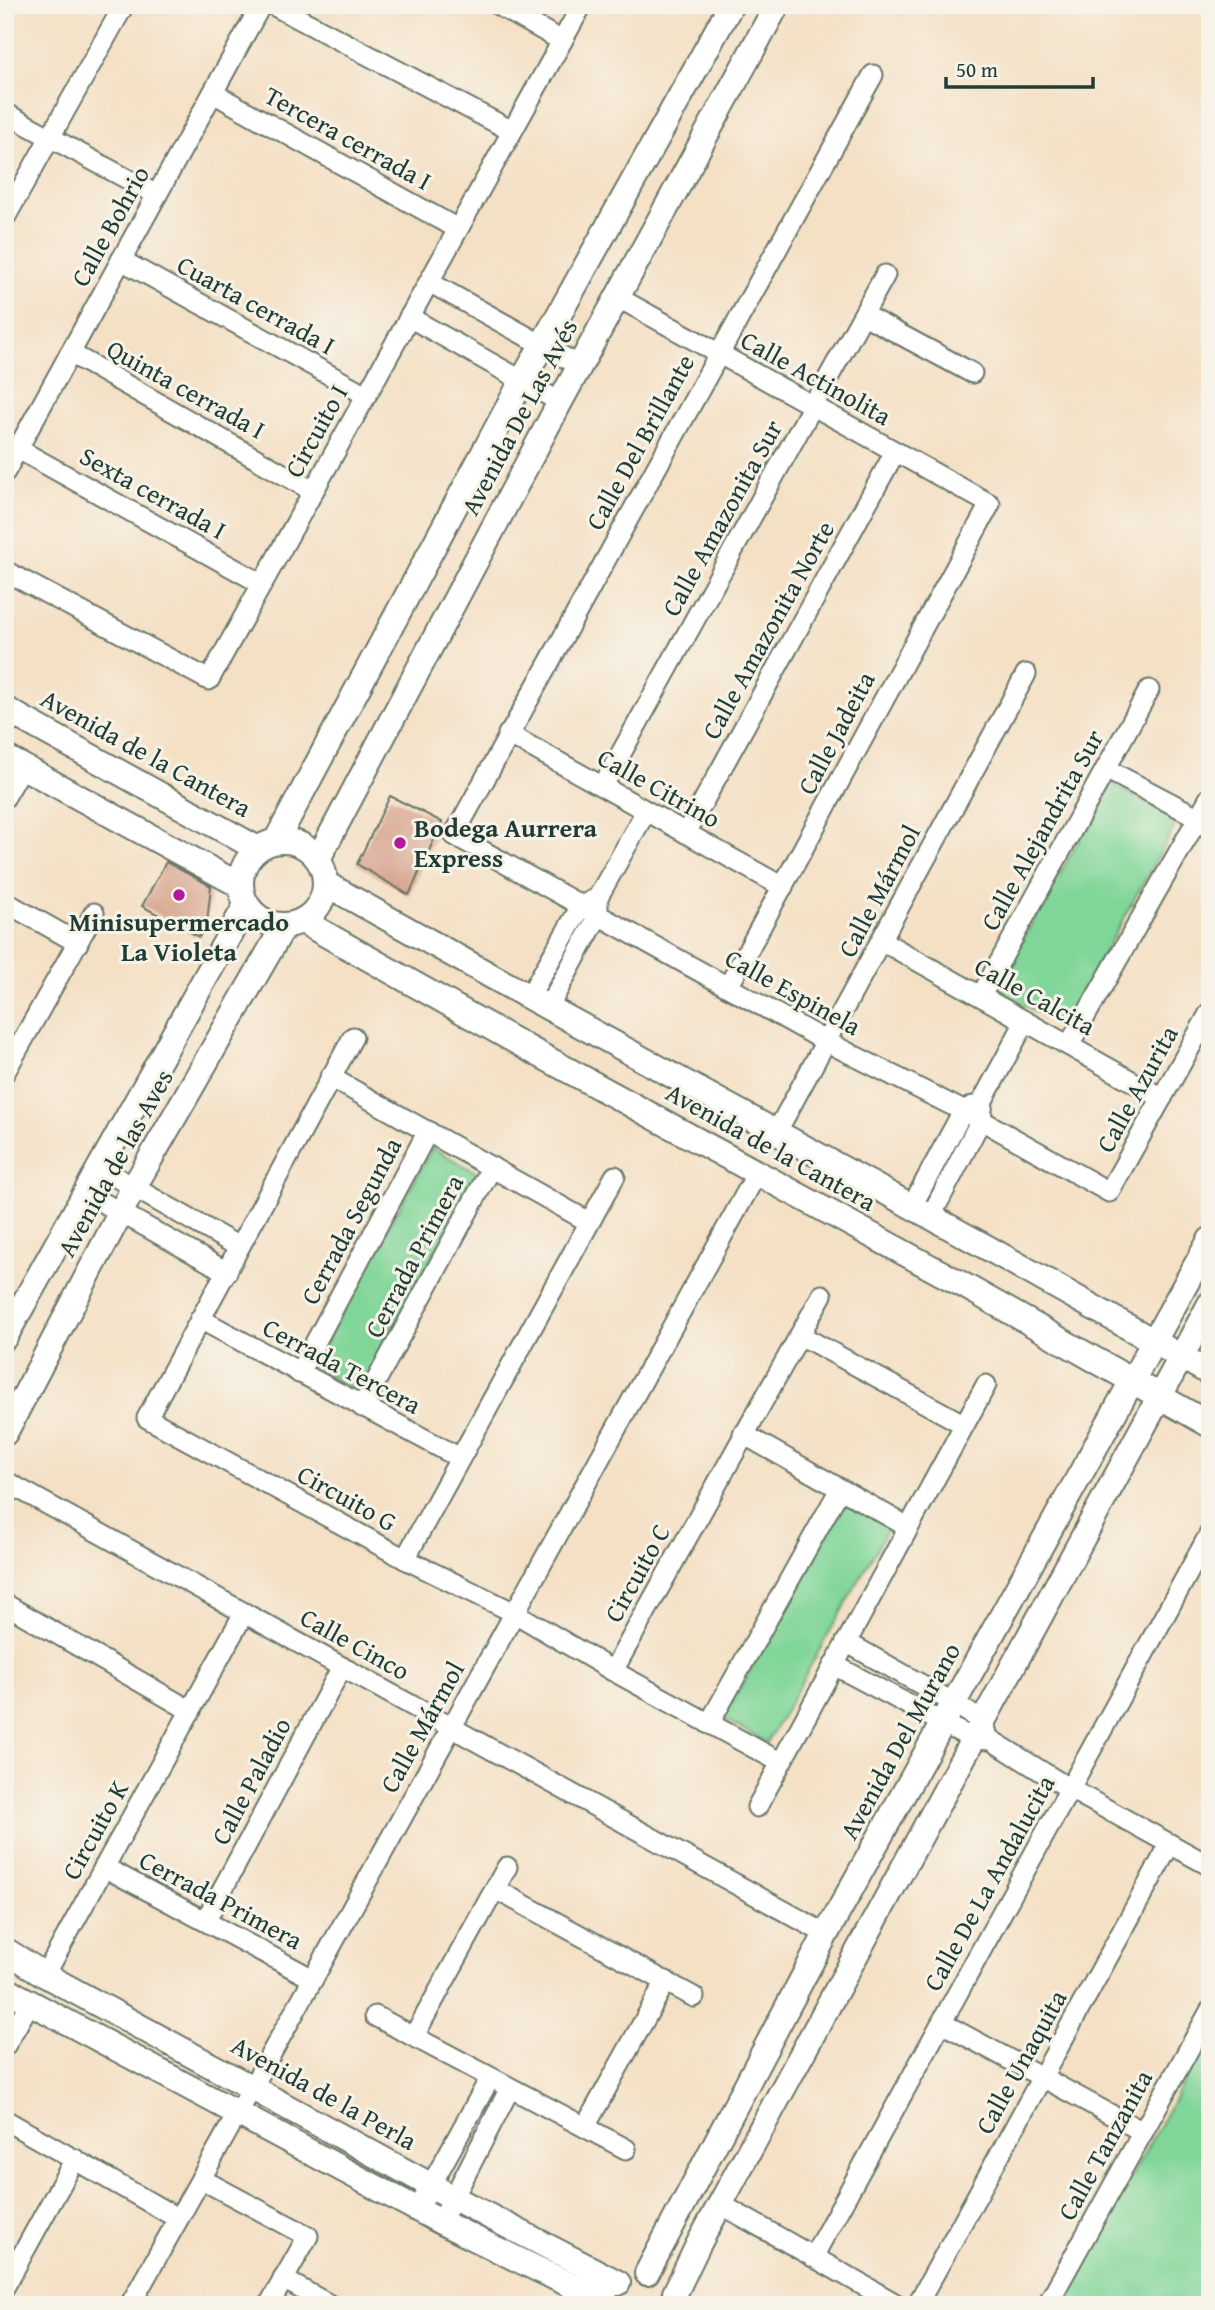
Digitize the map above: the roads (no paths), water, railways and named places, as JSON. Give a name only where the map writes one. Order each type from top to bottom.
[{"type":"street","points":[[5,218],[124,5]]},
{"type":"street","name":"Calle Bohrio","points":[[5,472],[261,5]]},
{"type":"street","points":[[273,5],[512,131]]},
{"type":"street","points":[[498,5],[562,41]]},
{"type":"street","name":"Circuito I","points":[[5,571],[209,680],[582,5]]},
{"type":"street","name":"Avenida De Las Avés","points":[[267,845],[731,5]]},
{"type":"street","name":"Avenida De Las Avés","points":[[318,859],[560,402],[776,5]]},
{"type":"street","name":"Calle Del Brillante","points":[[454,835],[873,75]]},
{"type":"street","name":"Tercera cerrada I","points":[[213,93],[458,229]]},
{"type":"street","points":[[5,113],[157,195]]},
{"type":"street","name":"Cuarta cerrada I","points":[[121,260],[366,395]]},
{"type":"street","name":"Calle Amazonita Sur","points":[[603,786],[885,275]]},
{"type":"street","points":[[429,282],[580,366]]},
{"type":"street","name":"Calle Actinolita","points":[[617,297],[990,504]]},
{"type":"street","points":[[864,316],[972,373]]},
{"type":"street","points":[[409,317],[560,402]]},
{"type":"street","name":"Quinta cerrada I","points":[[70,353],[313,491]]},
{"type":"street","name":"Sexta cerrada I","points":[[18,449],[262,584]]},
{"type":"street","name":"Calle Amazonita Norte","points":[[686,833],[895,452]]},
{"type":"street","name":"Calle Jadeita","points":[[728,987],[990,504]]},
{"type":"street","name":"Calle Mármol","points":[[776,1133],[1026,674]]},
{"type":"street","name":"Calle Alejandrita Sur","points":[[981,996],[1149,690]]},
{"type":"street","name":"Avenida de la Cantera","points":[[5,709],[267,845]]},
{"type":"street","name":"Calle Citrino","points":[[508,734],[783,887]]},
{"type":"street","points":[[5,797],[14,762],[244,895]]},
{"type":"street","points":[[1107,769],[1204,824]]},
{"type":"street","points":[[1069,1045],[1204,824],[1210,797]]},
{"type":"street","points":[[538,1003],[646,811]]},
{"type":"street","name":"Calle Espinela","points":[[454,835],[592,906],[827,1042],[981,1120],[1110,1192]]},
{"type":"street","points":[[300,844],[318,859],[326,884],[323,898],[316,910],[294,924],[269,923],[256,916],[244,895],[242,872],[248,859],[267,845],[300,844]]},
{"type":"street","name":"Avenida de la Cantera","points":[[326,884],[1210,1373]]},
{"type":"street","name":"Avenida de las Aves","points":[[5,1337],[244,895]]},
{"type":"street","points":[[5,902],[78,943]]},
{"type":"street","points":[[5,1072],[94,913]]},
{"type":"street","name":"Avenida de la Cantera","points":[[294,924],[757,1172],[1210,1425]]},
{"type":"street","name":"Avenida de las Aves","points":[[5,1433],[134,1187],[294,924]]},
{"type":"street","name":"Calle Calcita","points":[[881,940],[1162,1098]]},
{"type":"street","name":"Calle Azurita","points":[[1110,1192],[1210,1012]]},
{"type":"street","points":[[921,1211],[981,1120],[983,1100],[1025,1022]]},
{"type":"street","name":"Circuito G","points":[[353,1037],[147,1418],[405,1559],[615,1176]]},
{"type":"street","points":[[330,1077],[589,1222]]},
{"type":"street","points":[[921,1211],[963,1111],[983,1100]]},
{"type":"street","name":"Cerrada Segunda","points":[[299,1373],[428,1131]]},
{"type":"street","points":[[98,1167],[239,1247]]},
{"type":"street","name":"Cerrada Primera","points":[[362,1408],[492,1167]]},
{"type":"street","name":"Calle Mármol","points":[[130,2305],[313,1979],[757,1172]]},
{"type":"street","points":[[84,1192],[227,1272]]},
{"type":"street","name":"Avenida Del Murano","points":[[647,2273],[826,1934],[1210,1240]]},
{"type":"street","name":"Circuito C","points":[[613,1671],[822,1295]]},
{"type":"street","points":[[677,2299],[698,2245],[982,1734],[1158,1396],[1210,1304]]},
{"type":"street","name":"Cerrada Tercera","points":[[200,1319],[362,1408],[460,1458]]},
{"type":"street","points":[[800,1335],[963,1424]]},
{"type":"street","points":[[757,1807],[986,1385]]},
{"type":"street","points":[[743,1434],[908,1527]]},
{"type":"street","name":"Calle Cinco","points":[[5,1481],[826,1934]]},
{"type":"street","points":[[709,1724],[840,1489]]},
{"type":"street","name":"Calle De La Andalucita","points":[[813,2258],[1210,1533]]},
{"type":"street","points":[[405,1559],[515,1613],[613,1671],[780,1762]]},
{"type":"street","points":[[5,1604],[191,1711]]},
{"type":"street","name":"Circuito K","points":[[45,1975],[244,1613]]},
{"type":"street","points":[[846,1642],[949,1714],[1070,1789],[1210,1866]]},
{"type":"street","points":[[834,1665],[949,1714]]},
{"type":"street","name":"Calle Paladio","points":[[206,1920],[342,1667]]},
{"type":"street","name":"Calle Unaquita","points":[[918,2305],[1170,1844]]},
{"type":"street","name":"Cerrada Primera","points":[[104,1867],[313,1979]]},
{"type":"street","points":[[414,2036],[507,1867]]},
{"type":"street","points":[[495,1889],[694,1997]]},
{"type":"street","name":"Avenida de la Perla","points":[[5,1950],[45,1975],[454,2197],[610,2297]]},
{"type":"street","points":[[585,2127],[666,1981]]},
{"type":"street","points":[[5,1989],[441,2222],[610,2297],[636,2273],[647,2273],[664,2280],[677,2299]]},
{"type":"street","points":[[5,2046],[31,2001]]},
{"type":"street","name":"Calle Tanzanita","points":[[1047,2305],[1210,2011]]},
{"type":"street","points":[[375,2016],[626,2149]]},
{"type":"street","points":[[942,2023],[1143,2132]]},
{"type":"street","points":[[418,2209],[489,2078]]},
{"type":"street","points":[[441,2222],[510,2088]]},
{"type":"street","points":[[5,2120],[177,2218]]},
{"type":"street","points":[[5,2286],[75,2159]]},
{"type":"street","points":[[201,2179],[308,2236],[268,2305]]},
{"type":"street","points":[[722,2205],[898,2305]]},
{"type":"street","points":[[283,2280],[330,2305]]},
{"type":"place","name":"Bodega Aurrera Express","points":[[400,843]]},
{"type":"place","name":"Minisupermercado La Violeta","points":[[179,895]]}]
